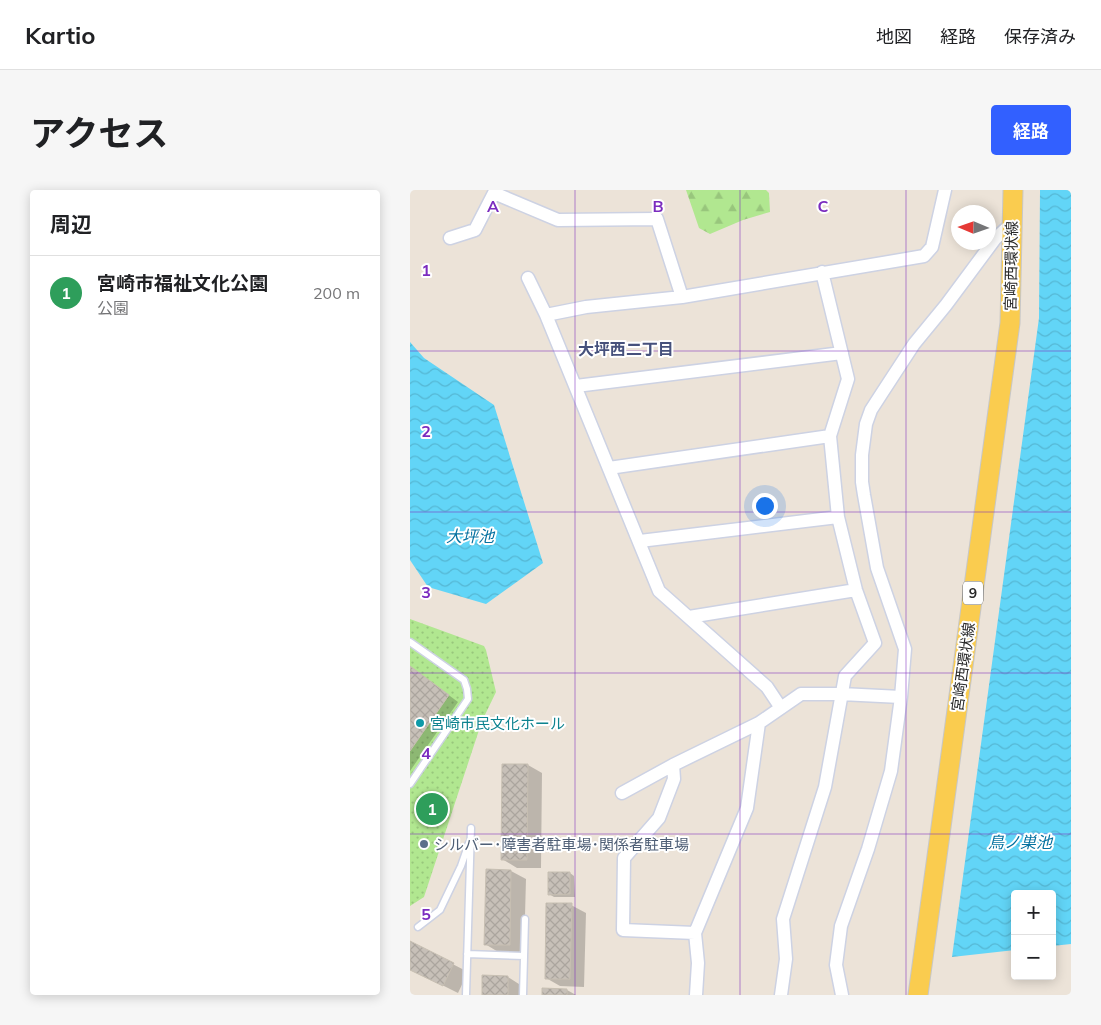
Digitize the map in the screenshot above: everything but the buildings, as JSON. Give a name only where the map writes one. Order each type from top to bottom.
[{"type":"main road","name":"宮崎西環状線","points":[[918,995],[1010,323],[1013,190]]},
{"type":"street","points":[[546,315],[586,307],[682,297],[924,256],[932,247],[945,190]]},
{"type":"street","points":[[450,238],[474,230],[494,193],[558,220],[657,219],[682,297]]},
{"type":"street","points":[[842,995],[836,965],[842,926],[868,850],[890,771],[901,697],[905,649],[877,568],[862,482],[862,455],[866,424],[871,410],[914,344],[946,305],[995,239],[1012,223]]},
{"type":"street","points":[[781,995],[786,959],[783,919],[825,787],[845,676],[875,643],[856,590],[838,517],[830,436],[848,379],[822,272]]},
{"type":"street","points":[[528,278],[576,386],[659,591],[767,687],[782,708]]},
{"type":"street","points":[[576,386],[842,353]]},
{"type":"street","points":[[609,468],[830,436]]},
{"type":"street","points":[[640,541],[838,517]]},
{"type":"street","points":[[689,617],[856,590]]},
{"type":"street","points":[[622,793],[758,723],[800,694],[901,697]]},
{"type":"street","points":[[696,995],[698,963],[695,932],[747,808],[758,723]]},
{"type":"street","points":[[673,766],[674,779],[659,818],[624,858],[623,930],[695,932]]},
{"type":"lane","points":[[410,642],[464,680],[468,699],[410,784]]},
{"type":"lane","points":[[466,995],[472,828]]},
{"type":"lane","points":[[418,927],[440,910],[461,866],[471,837]]},
{"type":"lane","points":[[522,995],[525,919]]},
{"type":"lane","points":[[467,954],[524,956]]},
{"type":"green space","points":[[686,190],[766,190],[769,193],[770,212],[743,220],[710,234],[699,228]]},
{"type":"green space","points":[[410,619],[484,646],[496,692],[482,721],[424,897],[410,906]]},
{"type":"water","name":"鳥ノ巣池","points":[[1040,190],[1071,190],[1071,944],[1056,946],[1056,890],[1011,890],[1011,950],[952,957],[1039,318]]},
{"type":"water","name":"大坪池","points":[[410,342],[424,358],[494,405],[543,563],[486,604],[428,587],[410,560]]},
{"type":"place","name":"宮崎市民文化ホール","points":[[420,723]]},
{"type":"place","name":"宮崎市福祉文化公園","points":[[432,809]]},
{"type":"place","name":"シルバー･障害者駐車場･関係者駐車場","points":[[424,844]]},
{"type":"district","name":"大坪西二丁目","points":[[626,349]]}]
